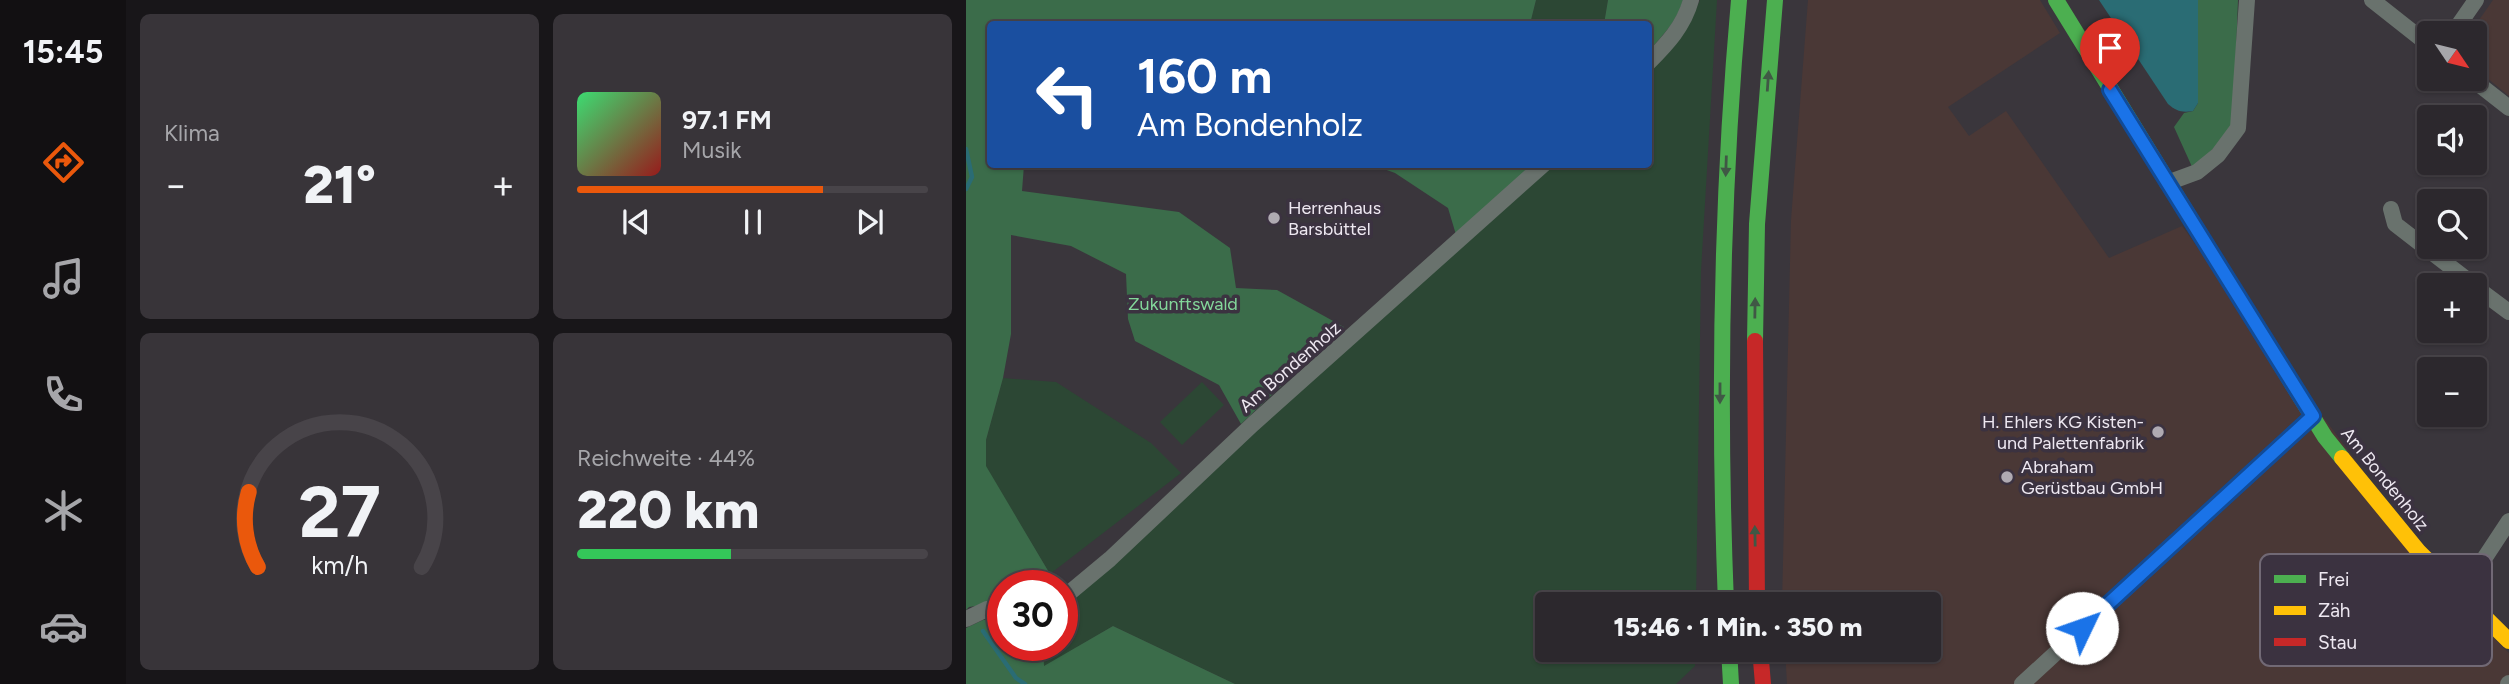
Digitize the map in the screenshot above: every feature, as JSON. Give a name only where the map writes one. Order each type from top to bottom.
[{"type":"main road","points":[[1725,592],[1720,498],[1721,342],[1728,125],[1739,0]]},
{"type":"main road","points":[[1757,592],[1754,369],[1757,224],[1775,0]]},
{"type":"main road","name":"Am Bondenholz","points":[[2056,0],[2326,437],[2422,554]]},
{"type":"main road","name":"Am Bondenholz","points":[[2492,624],[2509,641]]},
{"type":"main road","points":[[1730,662],[1731,684]]},
{"type":"main road","points":[[1761,662],[1763,684]]},
{"type":"street","points":[[1652,59],[1673,38],[1691,0]]},
{"type":"street","points":[[2167,183],[2197,172],[2218,155],[2238,128],[2247,0]]},
{"type":"street","points":[[2372,0],[2417,36]]},
{"type":"street","points":[[2461,21],[2476,0]]},
{"type":"street","points":[[2487,91],[2509,108]]},
{"type":"street","name":"Am Bondenholz","points":[[1078,586],[1110,559],[1253,424],[1540,168]]},
{"type":"street","points":[[2391,209],[2395,224],[2458,273]]},
{"type":"street","points":[[2487,295],[2509,312]]},
{"type":"street","points":[[2022,684],[2313,416]]},
{"type":"street","points":[[2487,554],[2509,521]]},
{"type":"street","points":[[966,619],[987,610]]},
{"type":"shaded area","points":[[1808,0],[2040,0],[2060,33],[1948,107],[1969,136],[2006,111],[2109,258],[2182,226],[2425,554],[2260,554],[2260,666],[2492,666],[2492,636],[2509,653],[2509,684],[1787,684],[1786,662],[1941,662],[1941,592],[1782,592],[1791,220]]},
{"type":"shaded area","points":[[2493,0],[2509,0],[2509,96],[2487,78],[2487,21],[2478,21]]},
{"type":"green space","name":"Zukunftswald","points":[[966,0],[1536,0],[1531,21],[987,21],[987,168],[1024,168],[1022,191],[1179,212],[1230,248],[1236,288],[1277,290],[1344,327],[1241,424],[1219,385],[1135,341],[1128,319],[1126,274],[1071,246],[1011,235],[1011,334],[1003,378],[986,440],[986,466],[1048,570],[987,570],[987,604],[969,607],[966,610]]},
{"type":"green space","points":[[1536,0],[1608,0],[1604,21],[1531,21]]},
{"type":"green space","points":[[1608,0],[1683,0],[1673,21],[1652,48],[1652,21],[1604,21]]},
{"type":"green space","points":[[1700,0],[1717,0],[1701,271],[1696,592],[1535,592],[1535,662],[1695,662],[1695,666],[1676,684],[1235,684],[1113,626],[1078,646],[1078,591],[1256,427],[1546,168],[1652,168],[1652,68],[1679,38]]},
{"type":"green space","points":[[2198,0],[2238,0],[2233,129],[2193,169],[2174,127],[2184,113],[2193,111],[2198,103]]},
{"type":"green space","points":[[1381,168],[1533,168],[1457,238],[1448,208],[1395,173]]},
{"type":"green space","points":[[1003,378],[1056,382],[1151,443],[1181,473],[1055,570],[1048,570],[985,466],[986,440]]},
{"type":"green space","points":[[1202,382],[1224,405],[1182,445],[1160,422]]},
{"type":"green space","points":[[987,619],[987,661],[1044,661],[1044,666],[1053,661],[1078,661],[1078,646],[1113,626],[1235,684],[966,684],[966,628]]},
{"type":"green space","points":[[1043,661],[1053,661],[1043,667]]},
{"type":"water","points":[[2099,0],[2198,0],[2198,103],[2193,111],[2179,111],[2168,104]]},
{"type":"waterway","points":[[966,149],[972,177],[966,189]]},
{"type":"waterway","points":[[983,631],[1016,678],[1025,684]]},
{"type":"traffic: fast","points":[[1726,592],[1722,453],[1723,302],[1728,151],[1739,0]]},
{"type":"traffic: fast","points":[[1755,341],[1757,224],[1775,0]]},
{"type":"traffic: fast","points":[[2056,0],[2325,437],[2342,458]]},
{"type":"traffic: fast","points":[[1730,662],[1731,684]]},
{"type":"traffic: slow","points":[[2342,458],[2421,554]]},
{"type":"traffic: slow","points":[[2492,624],[2509,641]]},
{"type":"traffic: jam","points":[[1755,341],[1757,592]]},
{"type":"traffic: jam","points":[[1761,662],[1763,684]]},
{"type":"place","name":"Herrenhaus Barsbüttel","points":[[1274,218]]},
{"type":"place","name":"H. Ehlers KG Kisten- und Palettenfabrik","points":[[2158,432]]},
{"type":"place","name":"Abraham Gerüstbau GmbH","points":[[2007,477]]},
{"type":"route","points":[[2082,628],[2313,416],[2110,90]]}]
